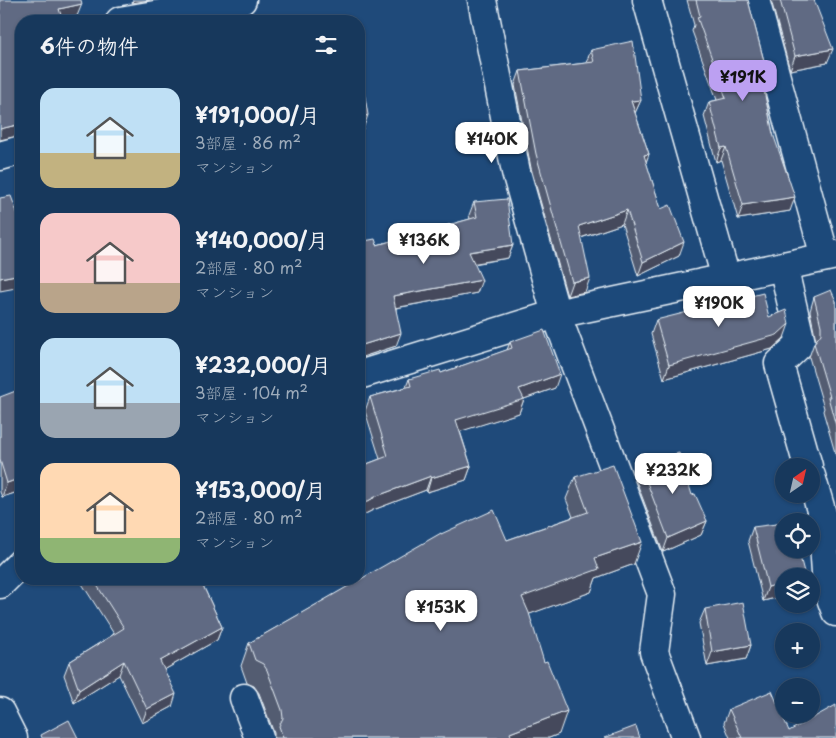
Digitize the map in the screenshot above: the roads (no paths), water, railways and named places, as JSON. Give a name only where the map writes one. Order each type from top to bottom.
[{"type":"street","points":[[112,0],[113,15]]},
{"type":"street","points":[[155,15],[242,0]]},
{"type":"street","points":[[482,0],[516,172],[556,314],[662,594],[654,652],[686,738]]},
{"type":"street","points":[[647,0],[726,278]]},
{"type":"street","points":[[365,373],[556,314],[831,256],[755,0]]},
{"type":"street","points":[[0,156],[15,152]]},
{"type":"street","points":[[783,266],[800,343],[779,364],[806,458]]},
{"type":"street","points":[[819,503],[822,514],[827,588],[836,612]]},
{"type":"street","points":[[0,584],[15,569]]},
{"type":"street","points":[[244,698],[258,738]]},
{"type":"street","points":[[0,712],[13,738]]}]
